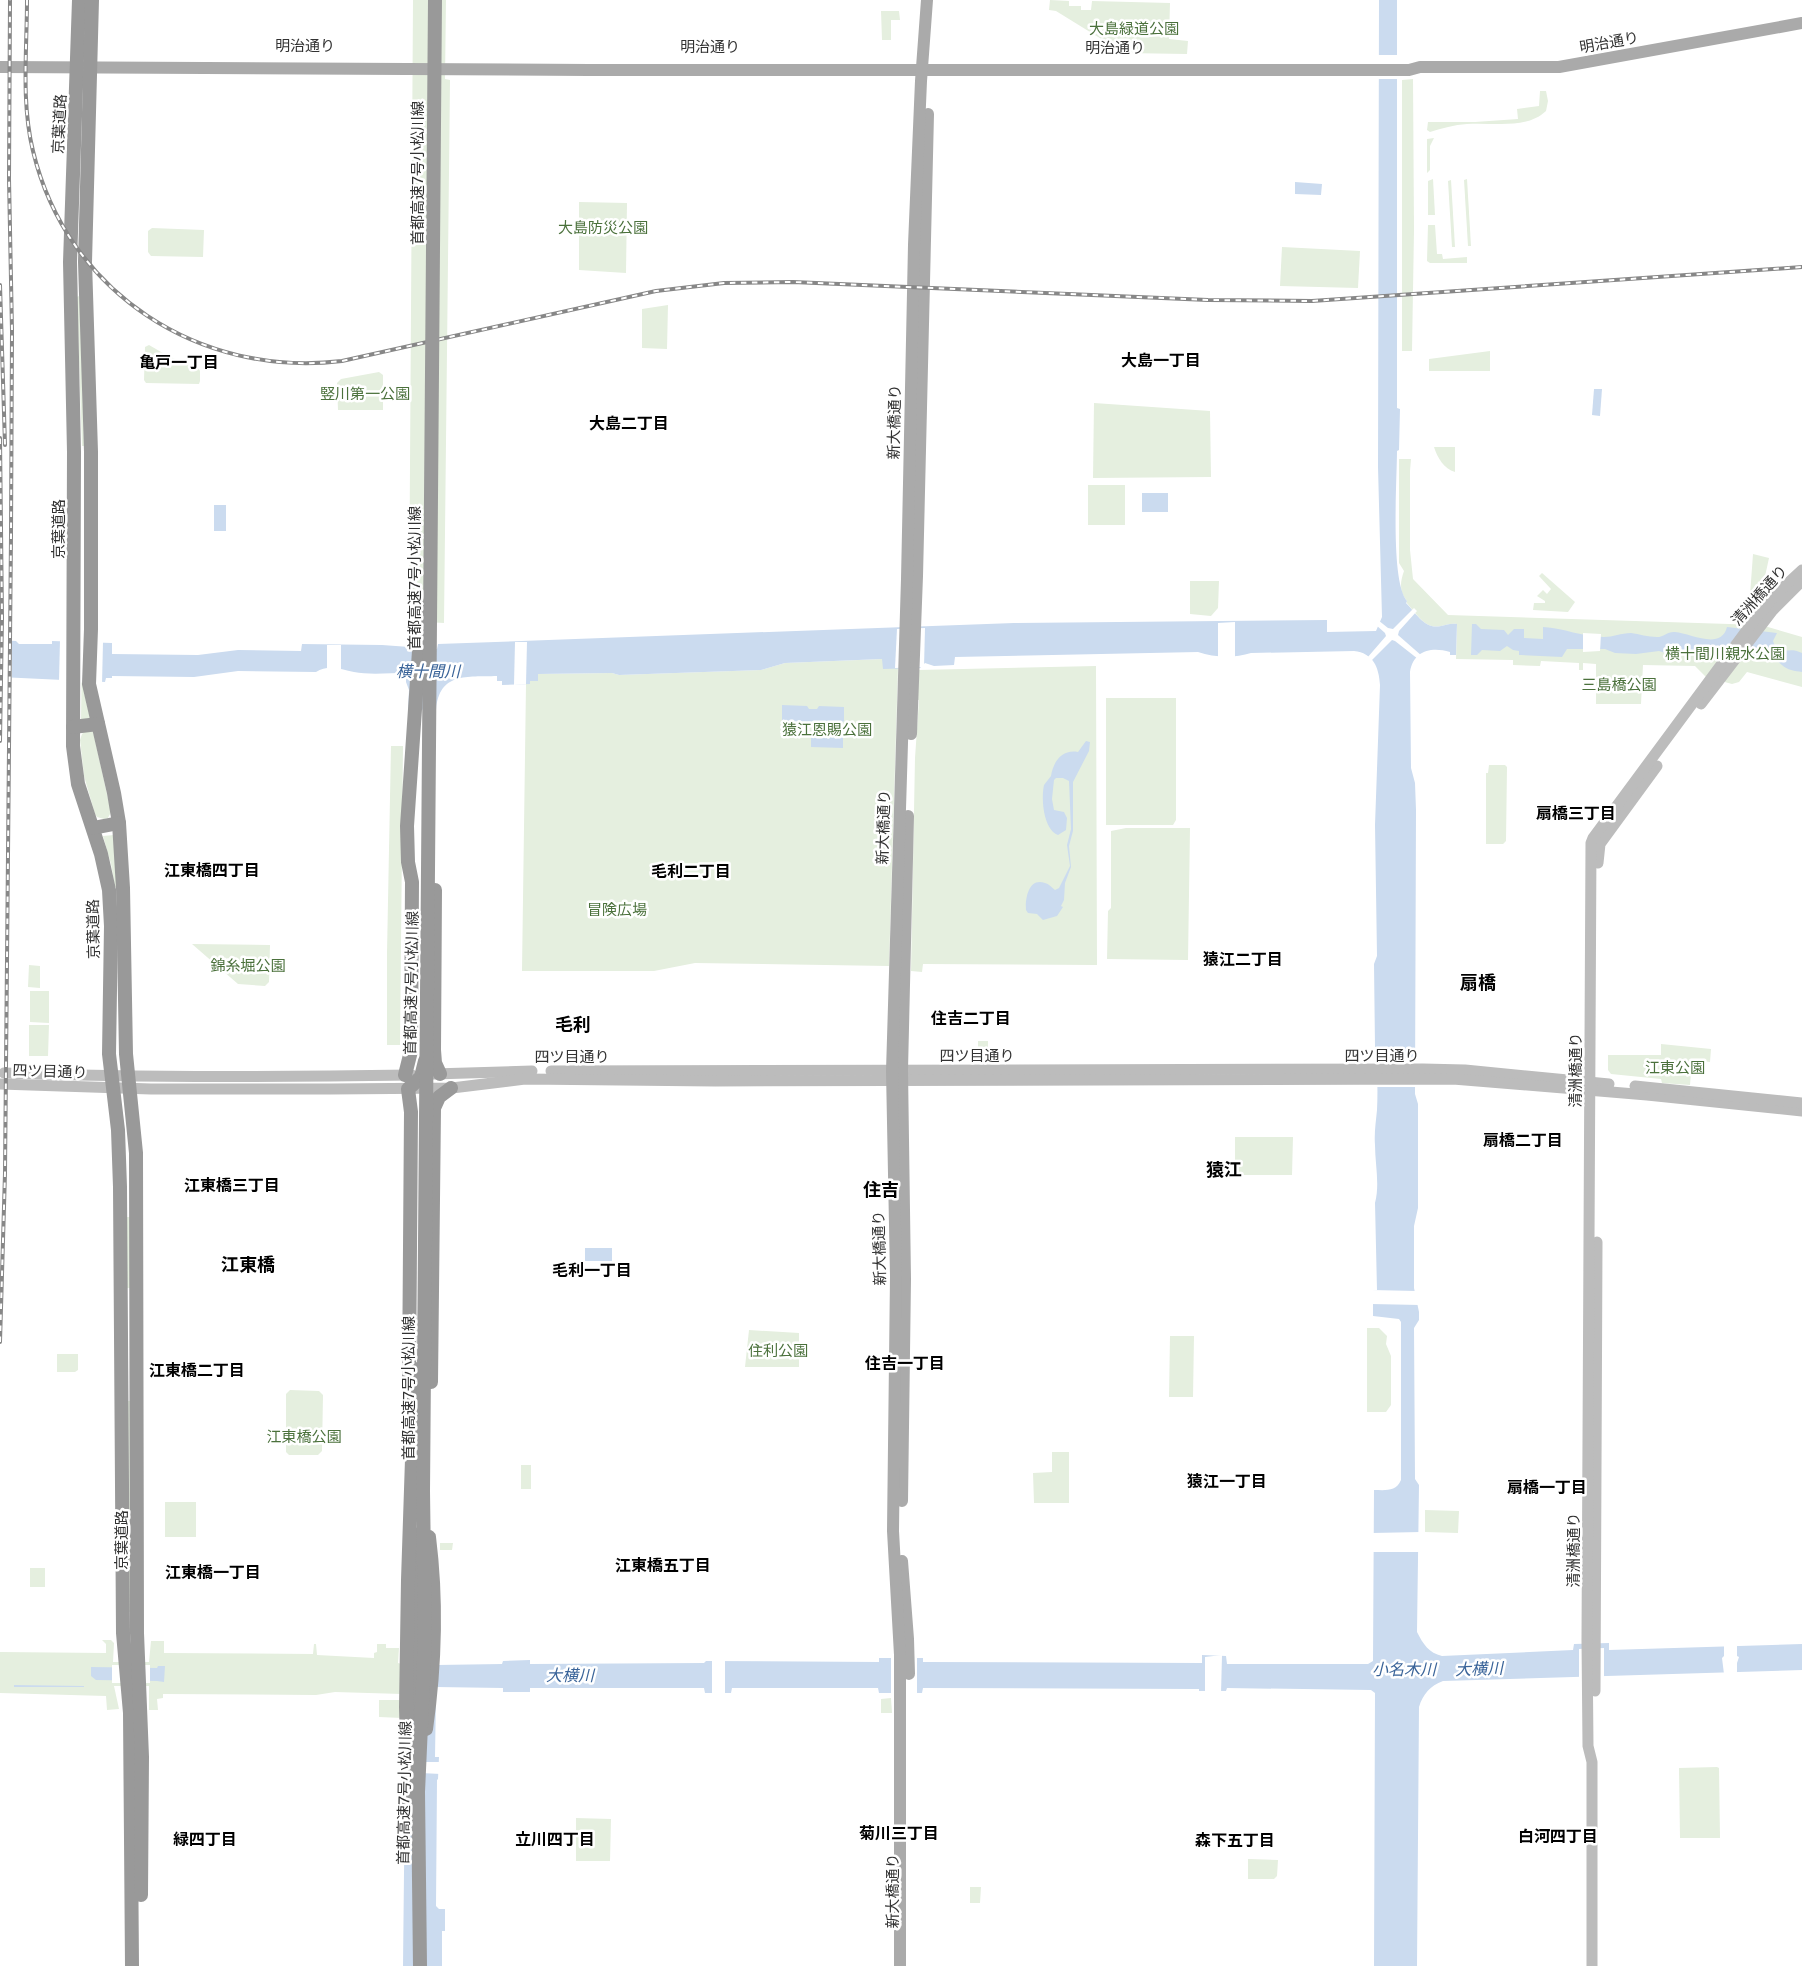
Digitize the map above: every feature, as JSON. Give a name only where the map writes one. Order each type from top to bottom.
[{"type":"highway","name":"京葉道路","points":[[79,0],[84,64],[87,157],[85,262],[90,452],[91,640],[89,684],[119,823],[123,888],[126,1043],[134,1114],[136,1178],[132,1660],[142,1767],[140,1966]]},
{"type":"highway","name":"京葉道路","points":[[92,0],[84,64],[70,262],[74,452],[73,727],[76,772],[106,873],[111,906],[108,1080],[118,1130],[120,1187],[123,1626],[132,1660]]},
{"type":"highway","name":"首都高速7号小松川線","points":[[411,1966],[406,1708],[416,1327],[425,0]]},
{"type":"highway","name":"首都高速7号小松川線","points":[[420,1966],[418,1792],[425,1637],[423,1491],[435,0]]},
{"type":"highway","points":[[414,1447],[410,1430],[409,1377],[412,882],[408,862],[407,826],[420,640]]},
{"type":"highway","points":[[429,695],[435,722],[434,1050],[435,1063],[440,1074]]},
{"type":"highway","points":[[73,727],[98,724]]},
{"type":"highway","points":[[93,828],[119,823]]},
{"type":"highway","points":[[412,1081],[425,1059],[425,1027],[434,971]]},
{"type":"highway","points":[[424,1472],[429,1432],[434,1088]]},
{"type":"highway","points":[[434,1108],[439,1097],[451,1088]]},
{"type":"highway","name":"京葉道路","points":[[132,1966],[130,1730],[134,1689]]},
{"type":"main road","name":"新大橋通り","points":[[900,1966],[904,1696],[902,1548],[905,1279],[897,1075],[910,628],[914,245],[927,0]]},
{"type":"main road","name":"新大橋通り","points":[[925,66],[935,0]]},
{"type":"main road","name":"明治通り","points":[[0,60],[84,64],[411,66],[1558,67],[1802,23]]},
{"type":"main road","name":"明治通り","points":[[0,67],[84,64]]},
{"type":"main road","name":"清洲橋通り","points":[[1592,1966],[1592,1762],[1596,1747],[1591,1678],[1593,1087],[1591,843],[1752,630],[1766,605],[1802,570]]},
{"type":"main road","name":"清洲橋通り","points":[[1752,630],[1802,581]]},
{"type":"main road","name":"四ツ目通り","points":[[129,1082],[161,1089],[412,1081],[440,1074],[514,1072],[897,1075],[1424,1074],[1454,1079],[1593,1087],[1802,1104]]},
{"type":"main road","name":"四ツ目通り","points":[[129,1082],[150,1076],[319,1077],[412,1081],[434,1088],[451,1088],[525,1079],[668,1081],[897,1075]]},
{"type":"main road","name":"四ツ目通り","points":[[2,1079],[108,1080]]},
{"type":"main road","name":"四ツ目通り","points":[[2,1079],[99,1088],[108,1080]]},
{"type":"main road","points":[[108,1080],[129,1082]]},
{"type":"main road","name":"四ツ目通り","points":[[1593,1087],[1802,1111]]},
{"type":"main road","name":"新大橋通り","points":[[904,1696],[908,1966]]},
{"type":"green space","points":[[413,0],[446,0],[445,79],[450,80],[444,623],[409,621]]},
{"type":"green space","name":"大島緑道公園","points":[[1050,0],[1069,1],[1069,6],[1081,6],[1081,10],[1091,10],[1092,1],[1170,3],[1169,39],[1188,41],[1187,54],[1124,53],[1056,11],[1049,10]]},
{"type":"green space","points":[[881,11],[899,11],[900,20],[891,20],[891,40],[882,40]]},
{"type":"green space","points":[[1413,79],[1414,230],[1412,351],[1402,351],[1402,80]]},
{"type":"green space","points":[[1540,91],[1546,91],[1548,101],[1546,111],[1529,121],[1509,124],[1467,124],[1430,132],[1427,130],[1428,122],[1475,122],[1518,119],[1517,109],[1539,106]]},
{"type":"green space","points":[[1434,138],[1430,146],[1430,170],[1427,173],[1427,139]]},
{"type":"green space","points":[[1433,179],[1435,215],[1428,215],[1428,181]]},
{"type":"green space","points":[[1467,179],[1471,246],[1468,246],[1464,180]]},
{"type":"green space","points":[[1451,180],[1455,247],[1452,247],[1448,181]]},
{"type":"green space","name":"大島防災公園","points":[[579,202],[627,203],[626,273],[579,270]]},
{"type":"green space","points":[[1428,225],[1435,225],[1437,254],[1442,254],[1443,259],[1467,257],[1467,263],[1430,263],[1427,261]]},
{"type":"green space","points":[[152,228],[204,230],[203,257],[151,256],[148,252],[148,231]]},
{"type":"green space","points":[[1282,247],[1360,251],[1358,288],[1280,286]]},
{"type":"green space","points":[[79,296],[84,446],[82,446],[77,297]]},
{"type":"green space","points":[[668,305],[667,349],[642,348],[642,309]]},
{"type":"green space","points":[[149,345],[168,356],[199,369],[199,384],[146,383],[144,380],[145,347]]},
{"type":"green space","points":[[1490,351],[1490,371],[1429,371],[1429,359]]},
{"type":"green space","name":"竪川第一公園","points":[[379,372],[383,375],[383,410],[338,410],[337,383],[341,379]]},
{"type":"green space","points":[[1094,403],[1210,411],[1211,477],[1093,478]]},
{"type":"green space","points":[[1434,447],[1455,447],[1455,472],[1442,462]]},
{"type":"green space","name":"横十間川親水公園","points":[[1399,459],[1411,459],[1410,550],[1413,579],[1448,615],[1761,625],[1802,637],[1802,687],[1747,672],[1739,682],[1732,684],[1706,677],[1695,666],[1643,665],[1641,704],[1596,704],[1596,664],[1583,663],[1583,670],[1579,670],[1579,663],[1541,661],[1540,666],[1513,665],[1513,660],[1456,659],[1457,624],[1435,627],[1426,623],[1406,602],[1401,590],[1404,571],[1399,563]]},
{"type":"green space","points":[[1088,485],[1125,485],[1125,525],[1088,525]]},
{"type":"green space","points":[[1753,554],[1769,558],[1764,581],[1775,584],[1749,609]]},
{"type":"green space","points":[[1542,573],[1575,602],[1568,612],[1533,610],[1534,603],[1545,603],[1545,601],[1537,596],[1543,590],[1547,594],[1551,589],[1539,576]]},
{"type":"green space","points":[[1190,581],[1219,581],[1218,608],[1211,616],[1190,614]]},
{"type":"green space","points":[[84,646],[84,692],[90,718],[81,720],[82,647]]},
{"type":"green space","name":"猿江恩賜公園","points":[[883,659],[884,668],[898,668],[889,966],[695,963],[654,971],[522,971],[526,684],[530,684],[530,681],[538,681],[538,674],[612,673],[619,675],[761,670],[785,663]]},
{"type":"green space","name":"猿江恩賜公園","points":[[1096,666],[1097,965],[923,964],[922,972],[911,971],[915,758],[919,700],[917,700],[918,670]]},
{"type":"green space","points":[[1106,698],[1176,698],[1176,820],[1173,825],[1106,825]]},
{"type":"green space","points":[[86,730],[93,731],[111,812],[108,818],[104,819],[97,817],[95,814],[84,776],[80,740]]},
{"type":"green space","points":[[391,746],[403,746],[400,1045],[387,1045]]},
{"type":"green space","points":[[1489,765],[1505,765],[1507,767],[1506,841],[1503,844],[1486,844],[1486,773],[1488,773]]},
{"type":"green space","points":[[1126,828],[1190,828],[1188,960],[1107,959],[1108,911],[1111,908],[1111,831]]},
{"type":"green space","points":[[114,835],[118,887],[115,887],[103,836]]},
{"type":"green space","name":"錦糸堀公園","points":[[192,944],[270,945],[269,982],[265,986],[238,984]]},
{"type":"green space","points":[[29,965],[40,966],[40,988],[28,987]]},
{"type":"green space","points":[[30,991],[49,991],[49,1023],[30,1022]]},
{"type":"green space","points":[[29,1025],[49,1025],[48,1056],[29,1056]]},
{"type":"green space","points":[[978,1041],[988,1041],[988,1064],[978,1063]]},
{"type":"green space","name":"江東公園","points":[[1661,1044],[1711,1049],[1710,1062],[1692,1060],[1690,1085],[1662,1083],[1661,1079],[1611,1074],[1608,1070],[1608,1055],[1661,1055]]},
{"type":"green space","points":[[1235,1137],[1293,1137],[1292,1175],[1235,1175]]},
{"type":"green space","points":[[127,1217],[132,1217],[132,1288],[125,1288]]},
{"type":"green space","points":[[1367,1328],[1379,1328],[1387,1336],[1386,1344],[1391,1356],[1391,1405],[1386,1412],[1367,1412]]},
{"type":"green space","name":"住利公園","points":[[749,1330],[799,1333],[799,1367],[745,1367]]},
{"type":"green space","points":[[1170,1336],[1194,1336],[1193,1397],[1169,1397]]},
{"type":"green space","points":[[57,1354],[78,1354],[78,1370],[75,1372],[57,1372]]},
{"type":"green space","name":"江東橋公園","points":[[290,1390],[319,1391],[323,1395],[322,1451],[318,1455],[289,1455],[286,1452],[286,1394]]},
{"type":"green space","points":[[128,1401],[132,1401],[131,1612],[129,1612]]},
{"type":"green space","points":[[1052,1452],[1069,1452],[1069,1503],[1034,1503],[1033,1473],[1052,1472]]},
{"type":"green space","points":[[521,1465],[531,1465],[531,1489],[521,1489]]},
{"type":"green space","points":[[165,1502],[196,1502],[196,1537],[165,1537]]},
{"type":"green space","points":[[1425,1510],[1459,1511],[1458,1533],[1425,1532]]},
{"type":"green space","points":[[440,1543],[453,1543],[452,1550],[440,1550]]},
{"type":"green space","points":[[30,1568],[45,1568],[45,1587],[30,1587]]},
{"type":"green space","points":[[102,1640],[111,1640],[114,1643],[113,1662],[149,1662],[151,1641],[164,1641],[164,1653],[313,1654],[314,1644],[316,1644],[317,1655],[374,1658],[374,1653],[377,1652],[377,1644],[386,1644],[386,1648],[399,1648],[398,1663],[402,1664],[402,1694],[335,1692],[316,1695],[163,1694],[163,1698],[157,1699],[158,1710],[149,1710],[149,1686],[114,1686],[119,1709],[107,1710],[106,1696],[0,1693],[0,1652],[106,1653],[106,1644]]},
{"type":"green space","points":[[891,1698],[892,1713],[881,1713],[881,1699]]},
{"type":"green space","points":[[379,1700],[402,1700],[402,1718],[379,1717]]},
{"type":"green space","points":[[1679,1768],[1719,1768],[1720,1838],[1680,1838]]},
{"type":"green space","points":[[576,1818],[611,1819],[610,1861],[576,1861]]},
{"type":"green space","points":[[1248,1859],[1278,1860],[1277,1876],[1274,1879],[1248,1879]]},
{"type":"green space","points":[[970,1887],[981,1887],[980,1903],[970,1903]]},
{"type":"water","points":[[1379,0],[1397,0],[1397,408],[1400,409],[1399,450],[1397,451],[1396,530],[1398,574],[1406,603],[1421,620],[1435,627],[1457,624],[1456,655],[1450,655],[1450,652],[1443,650],[1424,652],[1415,659],[1410,672],[1411,768],[1415,783],[1416,810],[1415,1094],[1418,1104],[1418,1208],[1414,1226],[1414,1288],[1419,1320],[1414,1328],[1415,1479],[1419,1485],[1417,1632],[1433,1653],[1442,1656],[1573,1650],[1574,1644],[1609,1643],[1609,1650],[1802,1644],[1802,1670],[1443,1681],[1434,1685],[1425,1694],[1419,1707],[1417,1966],[1374,1966],[1375,1693],[1371,1690],[1227,1688],[1226,1691],[1199,1691],[1199,1689],[923,1688],[922,1693],[879,1693],[878,1688],[732,1688],[731,1693],[705,1693],[704,1688],[530,1688],[530,1692],[503,1692],[503,1688],[436,1687],[437,1665],[502,1664],[503,1661],[530,1660],[530,1664],[704,1663],[706,1661],[879,1662],[879,1658],[923,1658],[923,1662],[1202,1663],[1202,1655],[1226,1656],[1227,1664],[1368,1664],[1373,1661],[1374,1490],[1386,1490],[1396,1487],[1401,1480],[1401,1322],[1399,1319],[1373,1316],[1373,1290],[1377,1290],[1375,1136],[1377,1055],[1375,1047],[1374,964],[1377,956],[1375,825],[1380,685],[1378,672],[1370,658],[1361,652],[1354,651],[1251,653],[1225,657],[1198,652],[955,657],[954,665],[934,666],[925,663],[920,668],[883,669],[882,659],[785,663],[761,670],[619,675],[612,673],[538,674],[538,681],[530,681],[530,684],[502,685],[502,681],[497,681],[497,676],[475,676],[456,679],[449,683],[438,698],[436,710],[408,709],[409,690],[406,682],[406,673],[366,673],[325,668],[316,672],[238,671],[194,677],[112,676],[112,678],[106,678],[105,682],[0,677],[0,640],[16,641],[19,644],[52,644],[52,641],[112,643],[112,654],[198,655],[238,650],[301,651],[302,644],[382,645],[437,649],[438,644],[1014,623],[1327,620],[1327,632],[1376,631],[1382,617],[1378,467]]},
{"type":"water","points":[[1295,182],[1322,184],[1321,195],[1295,194]]},
{"type":"water","points":[[1594,389],[1602,389],[1600,416],[1592,415]]},
{"type":"water","points":[[1142,493],[1168,493],[1168,512],[1142,512]]},
{"type":"water","points":[[214,505],[226,505],[226,531],[214,531]]},
{"type":"water","points":[[1472,624],[1476,624],[1481,629],[1504,630],[1508,635],[1514,629],[1524,629],[1524,638],[1543,639],[1543,627],[1588,636],[1604,637],[1631,633],[1657,637],[1673,632],[1712,639],[1724,634],[1727,627],[1777,633],[1773,641],[1776,649],[1794,650],[1802,653],[1802,672],[1786,668],[1772,658],[1719,653],[1704,649],[1674,656],[1659,651],[1636,654],[1615,653],[1605,649],[1567,649],[1562,657],[1519,655],[1519,651],[1507,646],[1500,651],[1482,650],[1477,655],[1471,655]]},
{"type":"water","points":[[782,705],[807,706],[809,709],[817,709],[819,706],[844,707],[844,721],[841,724],[843,748],[811,747],[811,737],[817,733],[817,724],[802,723],[798,730],[782,730]]},
{"type":"water","points":[[1086,741],[1090,742],[1089,751],[1073,782],[1073,831],[1069,846],[1071,867],[1065,883],[1064,900],[1061,906],[1063,907],[1057,916],[1043,920],[1037,914],[1028,913],[1026,910],[1027,895],[1035,883],[1048,884],[1055,890],[1059,888],[1070,866],[1067,845],[1071,829],[1069,781],[1063,778],[1056,778],[1054,780],[1052,799],[1054,810],[1064,812],[1067,818],[1066,830],[1058,835],[1049,826],[1044,813],[1044,785],[1051,776],[1056,761],[1067,753],[1078,752]]},
{"type":"water","points":[[585,1248],[612,1248],[612,1261],[585,1261]]},
{"type":"water","points":[[158,1666],[165,1666],[164,1682],[96,1680],[91,1676],[91,1667],[157,1668]]},
{"type":"water","points":[[14,1685],[84,1686],[84,1687],[14,1687]]},
{"type":"water","points":[[402,1694],[436,1695],[435,1757],[439,1757],[437,1780],[436,1906],[439,1909],[445,1909],[445,1931],[442,1931],[442,1966],[403,1966],[405,1779],[401,1779]]},
{"type":"pier","points":[[1377,55],[1399,55],[1399,79],[1377,79]]},
{"type":"pier","points":[[1414,608],[1417,611],[1399,631],[1398,635],[1422,656],[1418,659],[1392,640],[1371,661],[1367,658],[1386,636],[1376,625],[1378,620],[1388,628],[1393,629]]},
{"type":"pier","points":[[1235,622],[1235,658],[1218,659],[1218,623]]},
{"type":"pier","points":[[925,628],[924,667],[895,668],[897,629]]},
{"type":"pier","points":[[1583,633],[1601,634],[1600,651],[1583,652]]},
{"type":"pier","points":[[0,638],[12,638],[12,680],[0,679]]},
{"type":"pier","points":[[60,640],[103,642],[102,684],[59,681]]},
{"type":"pier","points":[[515,642],[527,642],[526,684],[514,685]]},
{"type":"pier","points":[[327,645],[341,645],[341,671],[327,671]]},
{"type":"pier","points":[[1374,1058],[1418,1058],[1417,1087],[1374,1087]]},
{"type":"pier","points":[[1371,1290],[1417,1291],[1420,1305],[1371,1304]]},
{"type":"pier","points":[[1421,1532],[1420,1552],[1372,1552],[1372,1533]]},
{"type":"pier","points":[[1724,1645],[1737,1645],[1737,1656],[1739,1657],[1737,1673],[1724,1674],[1722,1658],[1724,1656]]},
{"type":"pier","points":[[1604,1648],[1604,1677],[1579,1678],[1579,1649]]},
{"type":"pier","points":[[1222,1655],[1221,1694],[1205,1694],[1205,1657]]},
{"type":"pier","points":[[891,1657],[917,1658],[917,1695],[891,1696]]},
{"type":"pier","points":[[712,1659],[725,1660],[725,1694],[712,1694]]},
{"type":"pier","points":[[112,1665],[150,1665],[150,1683],[112,1683]]},
{"type":"pier","points":[[399,1762],[441,1762],[441,1774],[400,1772]]},
{"type":"railway","points":[[0,1342],[5,1173],[11,535],[10,0]]},
{"type":"railway","points":[[27,0],[26,95],[29,132],[33,151],[50,201],[76,246],[108,284],[147,316],[191,339],[239,355],[289,363],[342,361],[656,291],[724,283],[793,282],[1208,300],[1312,301],[1802,267]]},
{"type":"railway","points":[[0,285],[5,445]]},
{"type":"railway","points":[[0,438],[2,618],[0,741]]},
{"type":"district","name":"大島一丁目","points":[[1161,360]]},
{"type":"district","name":"亀戸一丁目","points":[[179,362]]},
{"type":"district","name":"大島二丁目","points":[[629,423]]},
{"type":"district","name":"扇橋三丁目","points":[[1576,813]]},
{"type":"district","name":"江東橋四丁目","points":[[212,870]]},
{"type":"district","name":"毛利二丁目","points":[[691,871]]},
{"type":"district","name":"猿江二丁目","points":[[1243,959]]},
{"type":"district","name":"扇橋","points":[[1478,982]]},
{"type":"district","name":"住吉二丁目","points":[[971,1018]]},
{"type":"district","name":"毛利","points":[[573,1024]]},
{"type":"district","name":"扇橋二丁目","points":[[1523,1140]]},
{"type":"district","name":"猿江","points":[[1224,1169]]},
{"type":"district","name":"江東橋三丁目","points":[[232,1185]]},
{"type":"district","name":"住吉","points":[[881,1189]]},
{"type":"district","name":"江東橋","points":[[248,1264]]},
{"type":"district","name":"毛利一丁目","points":[[592,1270]]},
{"type":"district","name":"住吉一丁目","points":[[905,1363]]},
{"type":"district","name":"江東橋二丁目","points":[[197,1370]]},
{"type":"district","name":"猿江一丁目","points":[[1227,1481]]},
{"type":"district","name":"扇橋一丁目","points":[[1547,1487]]},
{"type":"district","name":"江東橋五丁目","points":[[663,1565]]},
{"type":"district","name":"江東橋一丁目","points":[[213,1572]]},
{"type":"district","name":"菊川三丁目","points":[[899,1833]]},
{"type":"district","name":"白河四丁目","points":[[1558,1836]]},
{"type":"district","name":"緑四丁目","points":[[205,1839]]},
{"type":"district","name":"立川四丁目","points":[[555,1839]]},
{"type":"district","name":"森下五丁目","points":[[1235,1840]]},
{"type":"water label","name":"横十間川","points":[[428,671]]},
{"type":"water label","name":"小名木川","points":[[1404,1669]]},
{"type":"water label","name":"大横川","points":[[1479,1669]]},
{"type":"water label","name":"大横川","points":[[570,1675]]},
{"type":"park label","name":"三島橋公園","points":[[1619,684]]},
{"type":"park label","name":"冒険広場","points":[[617,909]]}]
